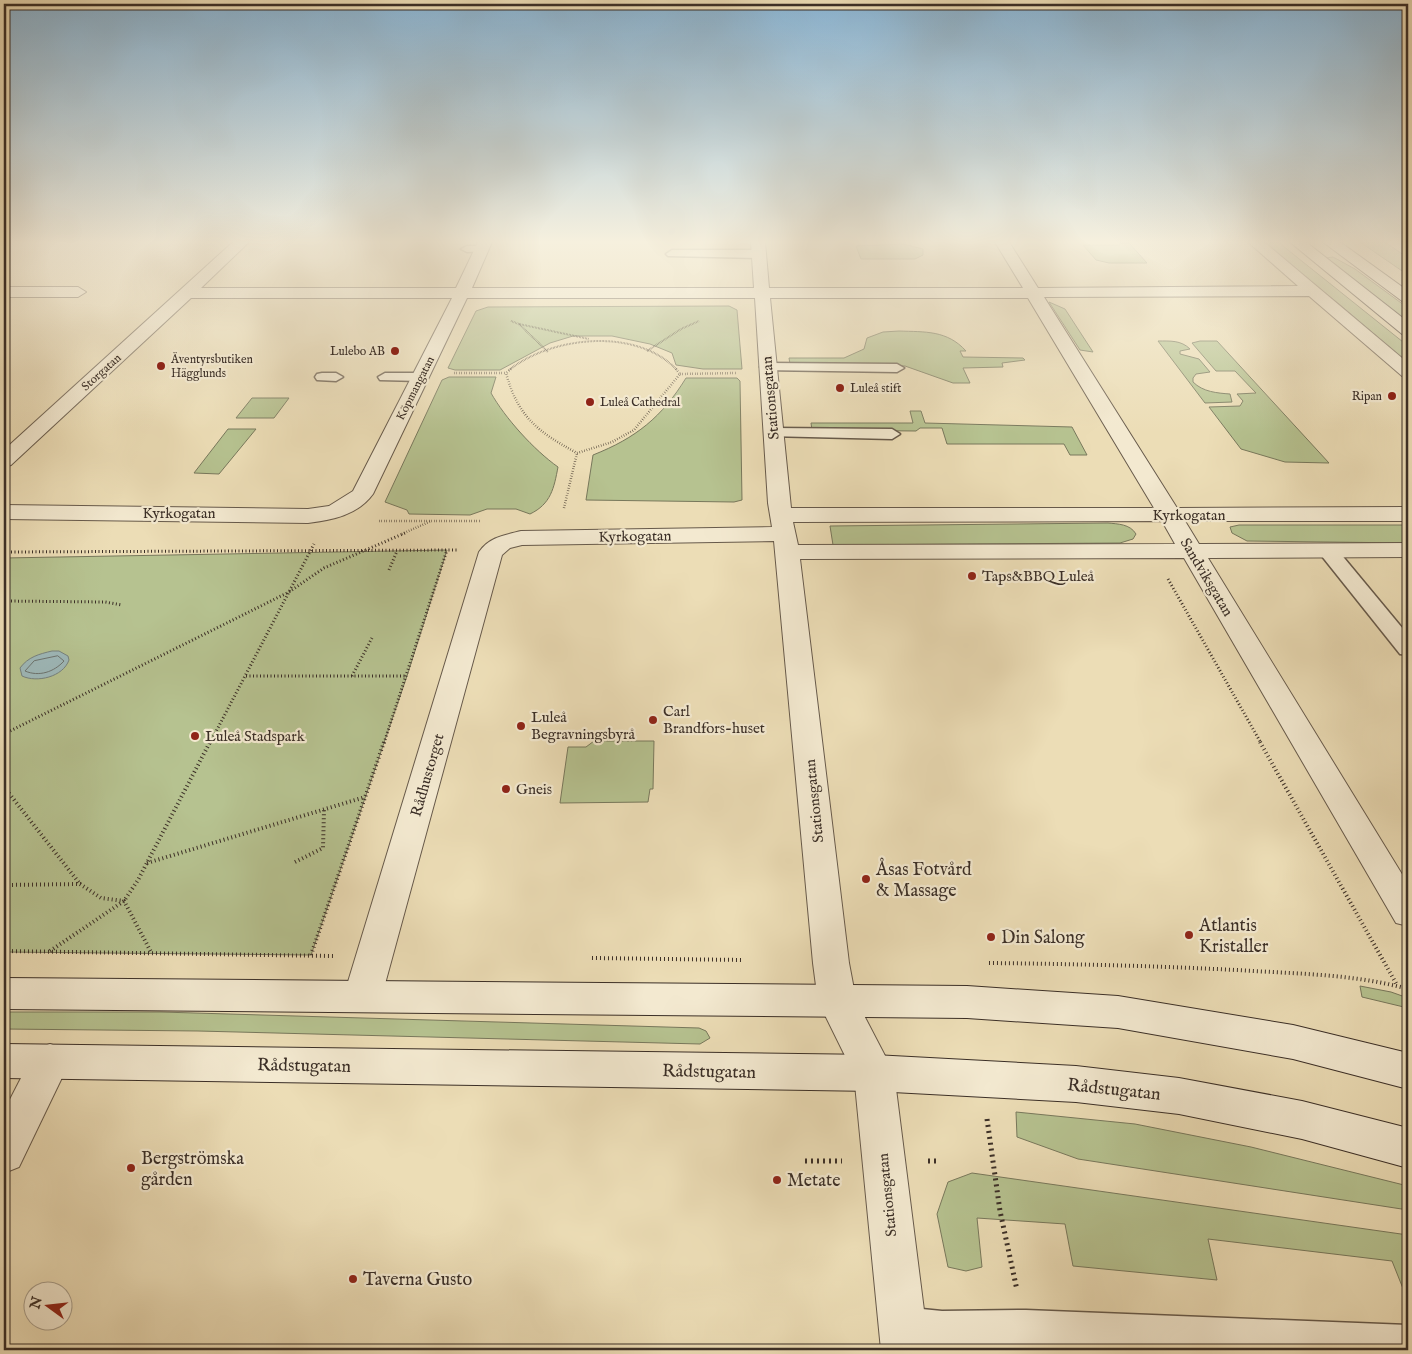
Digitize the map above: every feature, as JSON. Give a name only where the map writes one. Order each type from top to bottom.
[{"type":"street","name":"Storgatan","points":[[4,461],[175,305]]},
{"type":"street","name":"Köpmangatan","points":[[346,508],[362,494],[456,305]]},
{"type":"street","name":"Stationsgatan","points":[[760,305],[755,370],[773,433],[837,1001],[874,1073],[903,1338]]},
{"type":"street","name":"Sandviksgatan","points":[[1041,305],[1170,515],[1408,912]]},
{"type":"street","points":[[1327,305],[1408,372]]},
{"type":"street","points":[[1376,305],[1408,330]]},
{"type":"street","name":"Kyrkogatan","points":[[4,512],[308,516],[346,508]]},
{"type":"street","name":"Kyrkogatan","points":[[496,548],[521,538],[784,534],[971,515],[1408,514]]},
{"type":"street","points":[[971,515],[984,552]]},
{"type":"street","name":"Kyrkogatan","points":[[784,534],[984,552],[1408,550]]},
{"type":"street","name":"Rådhustorget","points":[[363,995],[496,548]]},
{"type":"street","points":[[4,993],[967,1002],[1118,1012],[1293,1042],[1408,1070]]},
{"type":"street","name":"Rådstugatan","points":[[4,1060],[874,1073],[1076,1084],[1179,1096],[1302,1120],[1408,1148]]},
{"type":"street","points":[[4,1153],[50,1061]]},
{"type":"lane","points":[[755,370],[810,372],[897,368]]},
{"type":"lane","points":[[385,377],[421,377]]},
{"type":"lane","points":[[773,433],[892,434]]},
{"type":"lane","points":[[1328,551],[1408,649]]},
{"type":"lane","points":[[903,1338],[942,1330],[1026,1330],[1223,1344],[1408,1345]]},
{"type":"path","points":[[647,351],[681,329],[707,318]]},
{"type":"path","points":[[509,320],[519,324],[596,340],[617,342],[647,351],[671,362],[680,374]]},
{"type":"path","points":[[519,324],[548,352]]},
{"type":"path","points":[[448,373],[506,373],[520,363],[548,352],[596,340]]},
{"type":"path","points":[[506,373],[518,408],[529,424],[545,436],[577,454],[612,442],[634,430],[680,374],[755,370]]},
{"type":"path","points":[[562,516],[577,454]]},
{"type":"path","points":[[346,508],[361,519],[485,520]]},
{"type":"path","points":[[4,734],[289,592],[324,568],[431,521]]},
{"type":"path","points":[[4,552],[397,551],[496,548]]},
{"type":"path","points":[[311,955],[408,676],[447,550]]},
{"type":"path","points":[[50,951],[124,901],[146,863],[310,551]]},
{"type":"path","points":[[389,570],[397,551]]},
{"type":"path","points":[[1146,551],[1152,560],[1163,570],[1397,985]]},
{"type":"path","points":[[4,601],[105,602],[122,604]]},
{"type":"path","points":[[352,676],[373,636]]},
{"type":"path","points":[[245,676],[408,676]]},
{"type":"path","points":[[4,787],[80,884],[101,898],[124,901]]},
{"type":"path","points":[[146,863],[366,797]]},
{"type":"path","points":[[295,862],[323,848],[324,810]]},
{"type":"path","points":[[4,886],[80,884]]},
{"type":"path","points":[[124,901],[151,952]]},
{"type":"path","points":[[994,1161],[1000,1211],[1026,1330]]},
{"type":"green space","points":[[1051,305],[1065,309],[1093,352],[1080,350]]},
{"type":"green space","points":[[1340,305],[1357,305],[1408,346],[1408,363]]},
{"type":"green space","points":[[1386,305],[1404,305],[1408,308],[1408,322]]},
{"type":"green space","points":[[729,306],[737,310],[742,369],[703,369],[676,365],[672,353],[650,344],[612,336],[573,336],[550,343],[500,370],[455,370],[448,368],[476,311],[488,307]]},
{"type":"green space","points":[[883,332],[927,332],[951,339],[966,351],[960,351],[963,357],[1023,358],[1025,360],[1002,363],[1003,367],[963,368],[970,383],[953,383],[905,366],[790,364],[789,358],[844,358],[864,349],[867,338]]},
{"type":"green space","points":[[1158,341],[1175,342],[1187,346],[1190,349],[1180,351],[1180,354],[1199,359],[1210,372],[1196,374],[1193,382],[1206,390],[1230,394],[1232,402],[1205,403]]},
{"type":"green space","points":[[1217,341],[1329,463],[1285,462],[1241,449],[1209,407],[1240,406],[1243,401],[1237,394],[1256,393],[1235,371],[1216,371],[1192,343]]},
{"type":"green space","points":[[449,377],[496,377],[491,393],[497,403],[530,443],[558,467],[553,488],[543,505],[530,514],[516,509],[487,509],[470,515],[409,514],[407,510],[385,502],[442,380]]},
{"type":"green space","points":[[686,378],[737,378],[740,381],[742,500],[734,502],[586,500],[593,455],[622,441],[647,425],[677,392]]},
{"type":"green space","points":[[252,398],[289,398],[274,418],[236,418]]},
{"type":"green space","points":[[910,411],[921,411],[925,423],[1072,427],[1087,455],[1070,455],[1064,444],[947,444],[942,428],[920,428],[916,431],[812,430],[811,423],[913,423]]},
{"type":"green space","points":[[228,429],[256,429],[219,474],[194,473]]},
{"type":"green space","points":[[1108,523],[1127,526],[1136,534],[1133,539],[1120,543],[833,545],[830,526]]},
{"type":"green space","points":[[1239,525],[1408,525],[1408,543],[1247,541],[1232,533],[1230,527]]},
{"type":"green space","name":"Luleå Stadspark","points":[[447,550],[407,676],[311,955],[4,952],[4,558]]},
{"type":"green space","points":[[594,741],[654,741],[653,789],[650,789],[648,802],[560,803],[568,747],[586,747]]},
{"type":"green space","points":[[1360,986],[1391,992],[1408,998],[1408,1008],[1362,997]]},
{"type":"green space","points":[[4,1012],[161,1012],[699,1028],[706,1031],[710,1038],[700,1044],[198,1031],[4,1029]]},
{"type":"green space","points":[[1016,1112],[1135,1124],[1251,1147],[1408,1186],[1408,1210],[1078,1159],[1017,1137]]},
{"type":"green space","points":[[972,1173],[1408,1235],[1408,1301],[1392,1261],[1208,1239],[1217,1280],[1073,1266],[1065,1224],[977,1218],[982,1267],[966,1271],[948,1267],[937,1214],[948,1182]]},
{"type":"water","points":[[52,651],[59,651],[68,656],[69,660],[61,671],[49,677],[35,679],[22,676],[20,668],[27,661]]},
{"type":"place","name":"Lulebo AB","points":[[395,351]]},
{"type":"place","name":"Äventyrsbutiken Hägglunds","points":[[161,366]]},
{"type":"place","name":"Luleå stift","points":[[840,388]]},
{"type":"place","name":"Ripan","points":[[1392,396]]},
{"type":"place","name":"Luleå Cathedral","points":[[590,402]]},
{"type":"place","name":"Taps&BBQ Luleå","points":[[972,576]]},
{"type":"place","name":"Carl Brandfors-huset","points":[[653,720]]},
{"type":"place","name":"Luleå Begravningsbyrå","points":[[521,726]]},
{"type":"place","name":"Luleå Stadspark","points":[[195,736]]},
{"type":"place","name":"Gneis","points":[[506,789]]},
{"type":"place","name":"Åsas Fotvård & Massage","points":[[866,879]]},
{"type":"place","name":"Atlantis Kristaller","points":[[1189,935]]},
{"type":"place","name":"Din Salong","points":[[991,937]]},
{"type":"place","name":"Bergströmska gården","points":[[131,1168]]},
{"type":"place","name":"Metate","points":[[777,1180]]},
{"type":"place","name":"Taverna Gusto","points":[[353,1279]]}]
